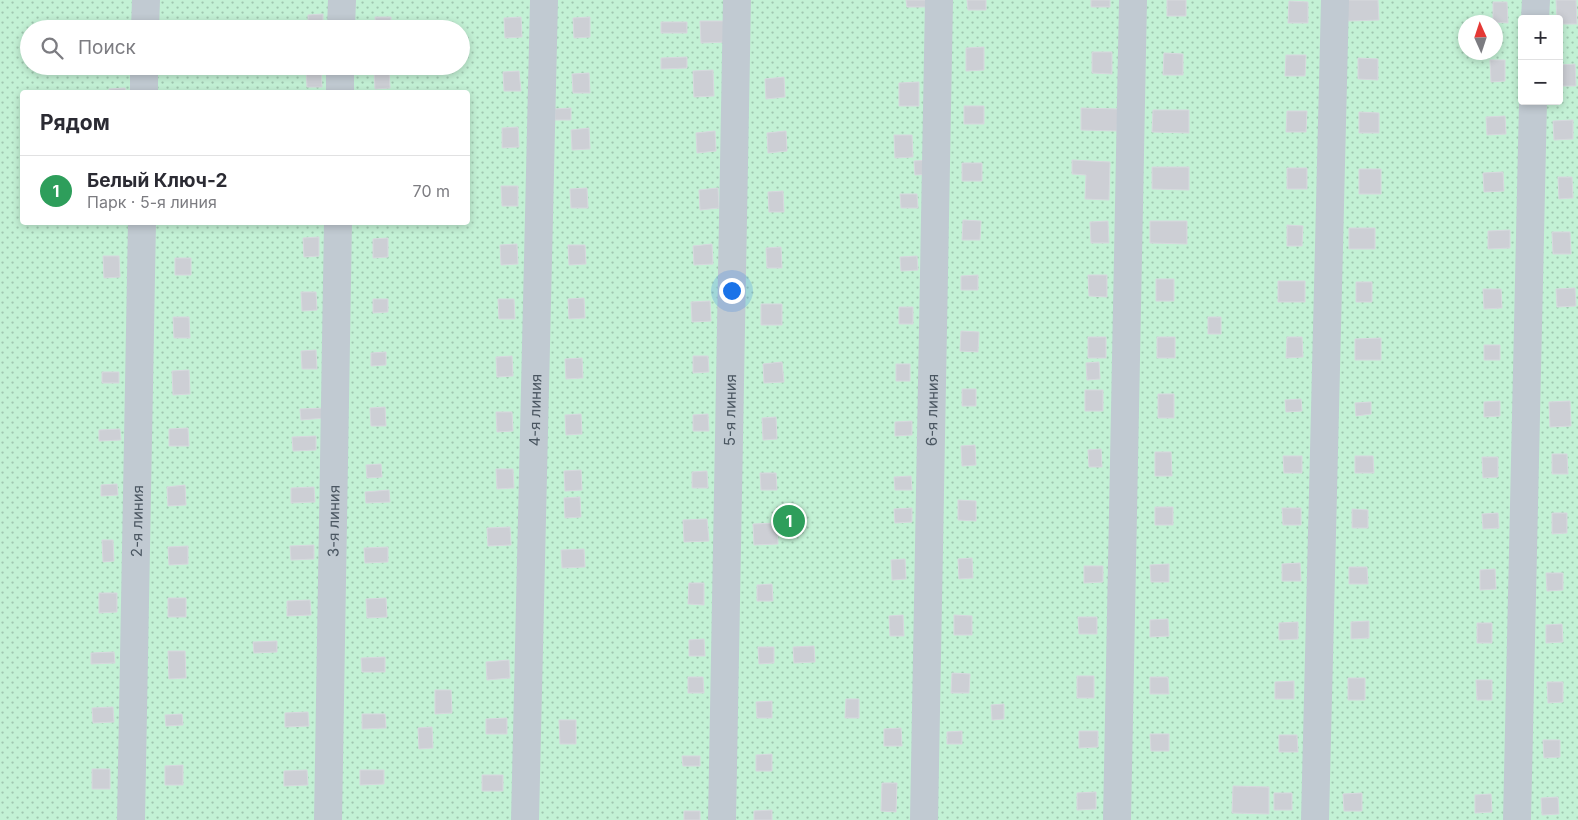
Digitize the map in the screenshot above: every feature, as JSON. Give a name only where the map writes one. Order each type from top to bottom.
[{"type":"street","points":[[145,20],[146,0]]},
{"type":"street","points":[[341,20],[342,0]]},
{"type":"street","name":"4-я линия","points":[[525,820],[544,0]]},
{"type":"street","name":"5-я линия","points":[[722,820],[737,0]]},
{"type":"street","name":"6-я линия","points":[[924,820],[939,0]]},
{"type":"street","points":[[1117,820],[1133,0]]},
{"type":"street","points":[[1315,820],[1335,0]]},
{"type":"street","points":[[1535,15],[1536,0]]},
{"type":"street","points":[[144,75],[144,90]]},
{"type":"street","points":[[340,75],[340,90]]},
{"type":"street","points":[[1516,820],[1534,105]]},
{"type":"street","name":"2-я линия","points":[[131,820],[142,225]]},
{"type":"street","name":"3-я линия","points":[[328,820],[338,225]]},
{"type":"green space","points":[[0,0],[1578,0],[1578,820],[0,820]]},
{"type":"building","points":[[906,0],[926,0],[926,7],[907,7]]},
{"type":"building","points":[[967,0],[986,0],[986,10],[968,10]]},
{"type":"building","points":[[1091,0],[1110,0],[1110,7],[1091,7]]},
{"type":"building","points":[[1167,0],[1186,0],[1186,16],[1167,16]]},
{"type":"building","points":[[1346,0],[1378,0],[1379,20],[1348,21]]},
{"type":"building","points":[[1556,0],[1576,0],[1577,24],[1563,24],[1563,15],[1557,15]]},
{"type":"building","points":[[1289,1],[1308,2],[1308,23],[1288,23]]},
{"type":"building","points":[[1493,2],[1507,2],[1508,23],[1503,23],[1503,15],[1493,15]]},
{"type":"building","points":[[323,14],[323,20],[308,20],[308,15]]},
{"type":"building","points":[[375,17],[391,17],[391,20],[375,20]]},
{"type":"building","points":[[521,17],[522,37],[505,38],[504,18]]},
{"type":"building","points":[[590,17],[590,37],[574,38],[573,18]]},
{"type":"building","points":[[700,21],[728,21],[728,42],[701,43]]},
{"type":"building","points":[[661,22],[687,22],[687,33],[661,33]]},
{"type":"building","points":[[984,47],[984,70],[966,71],[966,48]]},
{"type":"building","points":[[1092,52],[1112,52],[1112,74],[1092,73]]},
{"type":"building","points":[[1164,53],[1183,54],[1183,75],[1163,75]]},
{"type":"building","points":[[1286,55],[1306,55],[1305,76],[1285,76]]},
{"type":"building","points":[[687,57],[687,68],[661,69],[661,58]]},
{"type":"building","points":[[1358,58],[1378,59],[1378,80],[1358,79]]},
{"type":"building","points":[[1490,60],[1505,60],[1505,81],[1491,82]]},
{"type":"building","points":[[1575,64],[1576,86],[1563,86],[1563,65]]},
{"type":"building","points":[[713,70],[714,96],[694,97],[693,71]]},
{"type":"building","points":[[519,71],[521,91],[504,91],[503,72]]},
{"type":"building","points":[[589,73],[590,93],[573,93],[572,74]]},
{"type":"building","points":[[306,75],[321,75],[322,87],[307,87]]},
{"type":"building","points":[[374,75],[389,75],[390,88],[375,89]]},
{"type":"building","points":[[784,77],[785,97],[766,99],[765,79]]},
{"type":"building","points":[[919,82],[919,106],[899,106],[899,83]]},
{"type":"building","points":[[125,88],[126,90],[109,90]]},
{"type":"building","points":[[964,106],[984,106],[984,124],[964,124]]},
{"type":"building","points":[[571,108],[571,120],[555,120],[555,109]]},
{"type":"building","points":[[1081,108],[1118,109],[1117,131],[1081,130]]},
{"type":"building","points":[[1153,110],[1189,110],[1189,133],[1152,132]]},
{"type":"building","points":[[1287,111],[1307,111],[1306,132],[1286,132]]},
{"type":"building","points":[[1359,112],[1379,113],[1379,133],[1359,133]]},
{"type":"building","points":[[1505,116],[1506,134],[1487,135],[1486,117]]},
{"type":"building","points":[[1573,120],[1573,139],[1554,140],[1553,121]]},
{"type":"building","points":[[518,127],[519,147],[502,148],[502,128]]},
{"type":"building","points":[[589,128],[590,149],[572,150],[571,130]]},
{"type":"building","points":[[715,131],[716,151],[697,153],[696,133]]},
{"type":"building","points":[[786,131],[787,151],[768,153],[767,133]]},
{"type":"building","points":[[894,135],[912,135],[913,157],[895,158]]},
{"type":"building","points":[[931,160],[932,174],[915,175],[914,161]]},
{"type":"building","points":[[1072,160],[1110,162],[1109,200],[1085,199],[1086,175],[1072,174]]},
{"type":"building","points":[[962,163],[982,163],[982,181],[962,181]]},
{"type":"building","points":[[1152,167],[1189,167],[1189,190],[1152,189]]},
{"type":"building","points":[[1287,168],[1307,168],[1307,189],[1287,189]]},
{"type":"building","points":[[1359,169],[1381,169],[1381,194],[1359,194]]},
{"type":"building","points":[[1503,172],[1504,191],[1484,192],[1483,173]]},
{"type":"building","points":[[1558,177],[1572,177],[1573,198],[1559,199]]},
{"type":"building","points":[[501,186],[518,186],[518,206],[502,206]]},
{"type":"building","points":[[587,188],[588,208],[571,208],[570,189]]},
{"type":"building","points":[[718,188],[719,208],[700,210],[699,190]]},
{"type":"building","points":[[783,191],[784,212],[769,212],[768,192]]},
{"type":"building","points":[[900,194],[917,194],[918,208],[901,208]]},
{"type":"building","points":[[963,220],[981,221],[980,240],[962,240]]},
{"type":"building","points":[[1108,221],[1109,243],[1091,243],[1090,222]]},
{"type":"building","points":[[1150,221],[1187,221],[1187,244],[1150,243]]},
{"type":"building","points":[[1287,225],[1303,226],[1302,246],[1287,246]]},
{"type":"building","points":[[1349,228],[1375,228],[1375,249],[1349,249]]},
{"type":"building","points":[[1510,230],[1510,248],[1488,249],[1488,231]]},
{"type":"building","points":[[1552,232],[1570,232],[1571,254],[1553,254]]},
{"type":"building","points":[[319,237],[319,256],[304,257],[303,238]]},
{"type":"building","points":[[388,238],[388,257],[373,258],[373,239]]},
{"type":"building","points":[[517,244],[518,264],[501,265],[500,245]]},
{"type":"building","points":[[712,244],[713,264],[694,265],[693,246]]},
{"type":"building","points":[[568,245],[585,245],[586,264],[569,265]]},
{"type":"building","points":[[781,247],[782,268],[767,268],[766,248]]},
{"type":"building","points":[[103,256],[119,256],[120,277],[104,278]]},
{"type":"building","points":[[917,256],[918,270],[901,271],[900,257]]},
{"type":"building","points":[[175,258],[191,258],[191,275],[175,275]]},
{"type":"building","points":[[978,275],[978,290],[961,290],[961,276]]},
{"type":"building","points":[[1088,275],[1107,275],[1107,297],[1089,296]]},
{"type":"building","points":[[1156,279],[1174,279],[1174,301],[1156,301]]},
{"type":"building","points":[[1278,281],[1305,281],[1305,302],[1278,302]]},
{"type":"building","points":[[1356,282],[1372,282],[1372,302],[1356,302]]},
{"type":"building","points":[[1575,288],[1576,306],[1557,307],[1556,289]]},
{"type":"building","points":[[1483,289],[1501,289],[1502,308],[1484,309]]},
{"type":"building","points":[[301,292],[316,292],[317,310],[302,311]]},
{"type":"building","points":[[584,298],[585,318],[569,319],[568,299]]},
{"type":"building","points":[[373,299],[388,299],[388,312],[373,313]]},
{"type":"building","points":[[498,299],[514,299],[515,319],[499,319]]},
{"type":"building","points":[[710,301],[711,321],[692,322],[691,302]]},
{"type":"building","points":[[761,304],[782,304],[782,325],[761,325]]},
{"type":"building","points":[[899,307],[913,307],[913,324],[899,324]]},
{"type":"building","points":[[173,317],[189,317],[190,338],[174,338]]},
{"type":"building","points":[[1208,317],[1221,317],[1221,334],[1208,334]]},
{"type":"building","points":[[961,331],[979,332],[978,352],[960,351]]},
{"type":"building","points":[[1088,337],[1106,337],[1106,358],[1088,358]]},
{"type":"building","points":[[1157,337],[1175,337],[1175,358],[1157,358]]},
{"type":"building","points":[[1287,337],[1302,337],[1303,357],[1286,358]]},
{"type":"building","points":[[1381,338],[1381,360],[1355,360],[1355,339]]},
{"type":"building","points":[[1484,345],[1500,345],[1500,360],[1484,360]]},
{"type":"building","points":[[316,350],[317,369],[302,369],[301,351]]},
{"type":"building","points":[[386,352],[386,365],[371,366],[371,353]]},
{"type":"building","points":[[512,356],[513,376],[497,377],[496,357]]},
{"type":"building","points":[[693,356],[708,356],[709,372],[693,373]]},
{"type":"building","points":[[582,358],[583,378],[566,379],[565,359]]},
{"type":"building","points":[[782,362],[784,382],[764,383],[763,364]]},
{"type":"building","points":[[1099,362],[1100,379],[1087,380],[1086,363]]},
{"type":"building","points":[[896,364],[910,364],[910,381],[896,381]]},
{"type":"building","points":[[189,370],[190,394],[173,395],[172,371]]},
{"type":"building","points":[[102,372],[119,372],[119,383],[102,383]]},
{"type":"building","points":[[962,389],[976,389],[976,406],[962,406]]},
{"type":"building","points":[[1085,390],[1103,390],[1103,411],[1085,411]]},
{"type":"building","points":[[1158,394],[1174,394],[1174,418],[1158,418]]},
{"type":"building","points":[[1301,399],[1302,411],[1286,412],[1285,400]]},
{"type":"building","points":[[1500,401],[1500,416],[1484,417],[1484,402]]},
{"type":"building","points":[[1570,401],[1571,426],[1550,427],[1549,402]]},
{"type":"building","points":[[1371,402],[1371,414],[1356,416],[1355,403]]},
{"type":"building","points":[[385,407],[386,426],[371,426],[370,408]]},
{"type":"building","points":[[325,408],[325,418],[301,420],[300,409]]},
{"type":"building","points":[[496,412],[512,412],[513,431],[497,432]]},
{"type":"building","points":[[581,414],[582,434],[566,435],[565,415]]},
{"type":"building","points":[[708,414],[709,431],[693,431],[693,415]]},
{"type":"building","points":[[776,417],[777,439],[763,440],[762,418]]},
{"type":"building","points":[[912,421],[912,435],[895,436],[895,422]]},
{"type":"building","points":[[188,428],[189,446],[169,446],[169,429]]},
{"type":"building","points":[[120,429],[121,440],[99,441],[99,430]]},
{"type":"building","points":[[316,436],[316,450],[293,451],[292,437]]},
{"type":"building","points":[[975,445],[976,465],[962,466],[961,446]]},
{"type":"building","points":[[1101,449],[1102,467],[1089,467],[1088,450]]},
{"type":"building","points":[[1155,452],[1171,452],[1172,476],[1155,476]]},
{"type":"building","points":[[1552,454],[1567,454],[1568,474],[1552,474]]},
{"type":"building","points":[[1283,456],[1302,456],[1302,473],[1284,473]]},
{"type":"building","points":[[1355,456],[1373,456],[1374,473],[1355,473]]},
{"type":"building","points":[[1482,457],[1498,457],[1498,477],[1483,478]]},
{"type":"building","points":[[381,464],[382,477],[367,478],[366,465]]},
{"type":"building","points":[[496,469],[513,469],[514,488],[497,489]]},
{"type":"building","points":[[581,470],[582,490],[565,491],[564,471]]},
{"type":"building","points":[[707,471],[708,488],[692,488],[692,472]]},
{"type":"building","points":[[760,473],[776,473],[777,490],[761,490]]},
{"type":"building","points":[[911,476],[912,490],[895,490],[894,477]]},
{"type":"building","points":[[117,484],[118,495],[101,496],[101,485]]},
{"type":"building","points":[[185,485],[186,505],[168,506],[167,487]]},
{"type":"building","points":[[314,487],[315,502],[291,503],[291,488]]},
{"type":"building","points":[[389,490],[390,502],[366,503],[365,492]]},
{"type":"building","points":[[580,497],[581,517],[565,518],[564,498]]},
{"type":"building","points":[[958,500],[976,501],[976,521],[958,520]]},
{"type":"building","points":[[1155,507],[1173,507],[1173,525],[1155,525]]},
{"type":"building","points":[[912,508],[912,522],[895,523],[894,509]]},
{"type":"building","points":[[1282,508],[1301,508],[1301,525],[1283,525]]},
{"type":"building","points":[[1352,509],[1368,510],[1368,528],[1352,528]]},
{"type":"building","points":[[1498,513],[1499,528],[1483,529],[1482,514]]},
{"type":"building","points":[[1552,513],[1567,513],[1567,533],[1552,534]]},
{"type":"building","points":[[707,519],[709,541],[684,542],[683,520]]},
{"type":"building","points":[[777,523],[778,544],[754,545],[753,524]]},
{"type":"building","points":[[510,527],[511,545],[488,546],[487,528]]},
{"type":"building","points":[[102,540],[113,540],[114,561],[103,562]]},
{"type":"building","points":[[314,545],[314,559],[291,560],[290,546]]},
{"type":"building","points":[[188,546],[188,564],[169,565],[168,547]]},
{"type":"building","points":[[388,547],[388,562],[365,563],[364,548]]},
{"type":"building","points":[[584,549],[585,567],[562,568],[561,550]]},
{"type":"building","points":[[972,558],[973,578],[959,579],[958,559]]},
{"type":"building","points":[[905,559],[906,579],[892,580],[891,560]]},
{"type":"building","points":[[1300,563],[1301,581],[1282,581],[1282,564]]},
{"type":"building","points":[[1169,564],[1169,582],[1151,582],[1150,565]]},
{"type":"building","points":[[1084,566],[1103,566],[1103,582],[1084,583]]},
{"type":"building","points":[[1349,567],[1367,567],[1368,584],[1349,584]]},
{"type":"building","points":[[1495,569],[1496,589],[1480,590],[1480,570]]},
{"type":"building","points":[[1546,573],[1563,573],[1563,590],[1547,591]]},
{"type":"building","points":[[689,583],[704,583],[704,605],[688,604]]},
{"type":"building","points":[[772,584],[773,601],[757,601],[757,585]]},
{"type":"building","points":[[99,593],[117,593],[117,612],[99,613]]},
{"type":"building","points":[[168,598],[186,598],[186,617],[168,617]]},
{"type":"building","points":[[386,598],[387,617],[367,618],[366,599]]},
{"type":"building","points":[[310,600],[311,615],[287,616],[287,601]]},
{"type":"building","points":[[903,615],[904,636],[890,636],[889,616]]},
{"type":"building","points":[[954,615],[972,616],[972,635],[954,635]]},
{"type":"building","points":[[1078,617],[1097,617],[1097,634],[1079,634]]},
{"type":"building","points":[[1168,619],[1169,636],[1150,637],[1150,620]]},
{"type":"building","points":[[1369,621],[1369,638],[1351,639],[1351,622]]},
{"type":"building","points":[[1298,622],[1298,639],[1279,640],[1279,623]]},
{"type":"building","points":[[1477,623],[1492,623],[1492,643],[1477,643]]},
{"type":"building","points":[[1562,624],[1563,642],[1546,643],[1546,625]]},
{"type":"building","points":[[704,639],[705,656],[689,656],[689,640]]},
{"type":"building","points":[[277,641],[277,652],[254,653],[253,642]]},
{"type":"building","points":[[814,646],[815,662],[794,663],[793,647]]},
{"type":"building","points":[[758,647],[774,647],[774,663],[759,664]]},
{"type":"building","points":[[168,651],[185,651],[186,678],[169,679]]},
{"type":"building","points":[[114,652],[115,663],[91,664],[91,653]]},
{"type":"building","points":[[385,657],[385,672],[362,672],[361,658]]},
{"type":"building","points":[[509,660],[510,678],[487,680],[486,662]]},
{"type":"building","points":[[952,673],[970,674],[969,693],[951,693]]},
{"type":"building","points":[[1077,676],[1094,676],[1094,698],[1077,698]]},
{"type":"building","points":[[688,677],[703,677],[704,693],[688,693]]},
{"type":"building","points":[[1150,677],[1168,677],[1169,694],[1150,694]]},
{"type":"building","points":[[1348,678],[1365,678],[1365,700],[1348,700]]},
{"type":"building","points":[[1476,680],[1492,680],[1492,700],[1477,700]]},
{"type":"building","points":[[1294,681],[1294,699],[1275,699],[1275,682]]},
{"type":"building","points":[[1547,682],[1563,682],[1563,702],[1548,703]]},
{"type":"building","points":[[435,690],[451,690],[452,713],[435,714]]},
{"type":"building","points":[[846,699],[859,699],[859,718],[845,718]]},
{"type":"building","points":[[772,701],[772,718],[757,718],[756,702]]},
{"type":"building","points":[[1004,704],[1004,719],[992,720],[991,705]]},
{"type":"building","points":[[113,707],[114,722],[93,723],[92,708]]},
{"type":"building","points":[[308,712],[309,726],[285,727],[285,713]]},
{"type":"building","points":[[182,714],[183,725],[166,726],[165,715]]},
{"type":"building","points":[[362,714],[385,714],[386,728],[362,729]]},
{"type":"building","points":[[507,718],[507,734],[486,734],[486,719]]},
{"type":"building","points":[[559,720],[576,720],[576,744],[560,744]]},
{"type":"building","points":[[432,727],[433,748],[419,749],[418,728]]},
{"type":"building","points":[[901,728],[902,746],[884,746],[884,729]]},
{"type":"building","points":[[962,731],[962,744],[947,744],[947,732]]},
{"type":"building","points":[[1079,731],[1098,731],[1098,747],[1079,748]]},
{"type":"building","points":[[1150,734],[1169,734],[1169,751],[1151,751]]},
{"type":"building","points":[[1279,735],[1297,735],[1298,752],[1279,752]]},
{"type":"building","points":[[1543,740],[1560,740],[1560,757],[1544,758]]},
{"type":"building","points":[[772,754],[772,771],[756,771],[756,755]]},
{"type":"building","points":[[682,756],[700,756],[700,766],[683,766]]},
{"type":"building","points":[[183,765],[183,785],[165,785],[165,766]]},
{"type":"building","points":[[92,769],[110,769],[110,789],[92,789]]},
{"type":"building","points":[[307,770],[308,785],[284,786],[284,771]]},
{"type":"building","points":[[360,770],[384,770],[384,784],[360,785]]},
{"type":"building","points":[[482,775],[503,775],[503,791],[482,791]]},
{"type":"building","points":[[882,783],[897,783],[896,812],[881,811]]},
{"type":"building","points":[[1233,786],[1269,787],[1269,814],[1232,813]]},
{"type":"building","points":[[1096,792],[1096,809],[1077,810],[1077,793]]},
{"type":"building","points":[[1274,793],[1292,793],[1292,810],[1274,810]]},
{"type":"building","points":[[1362,793],[1362,811],[1344,811],[1343,794]]},
{"type":"building","points":[[1491,794],[1492,812],[1475,813],[1475,795]]},
{"type":"building","points":[[1558,797],[1559,814],[1542,815],[1541,798]]},
{"type":"building","points":[[772,810],[772,820],[754,820],[754,811]]},
{"type":"building","points":[[684,811],[700,811],[700,820],[684,820]]},
{"type":"place","name":"Белый Ключ-2","points":[[789,521]]}]
